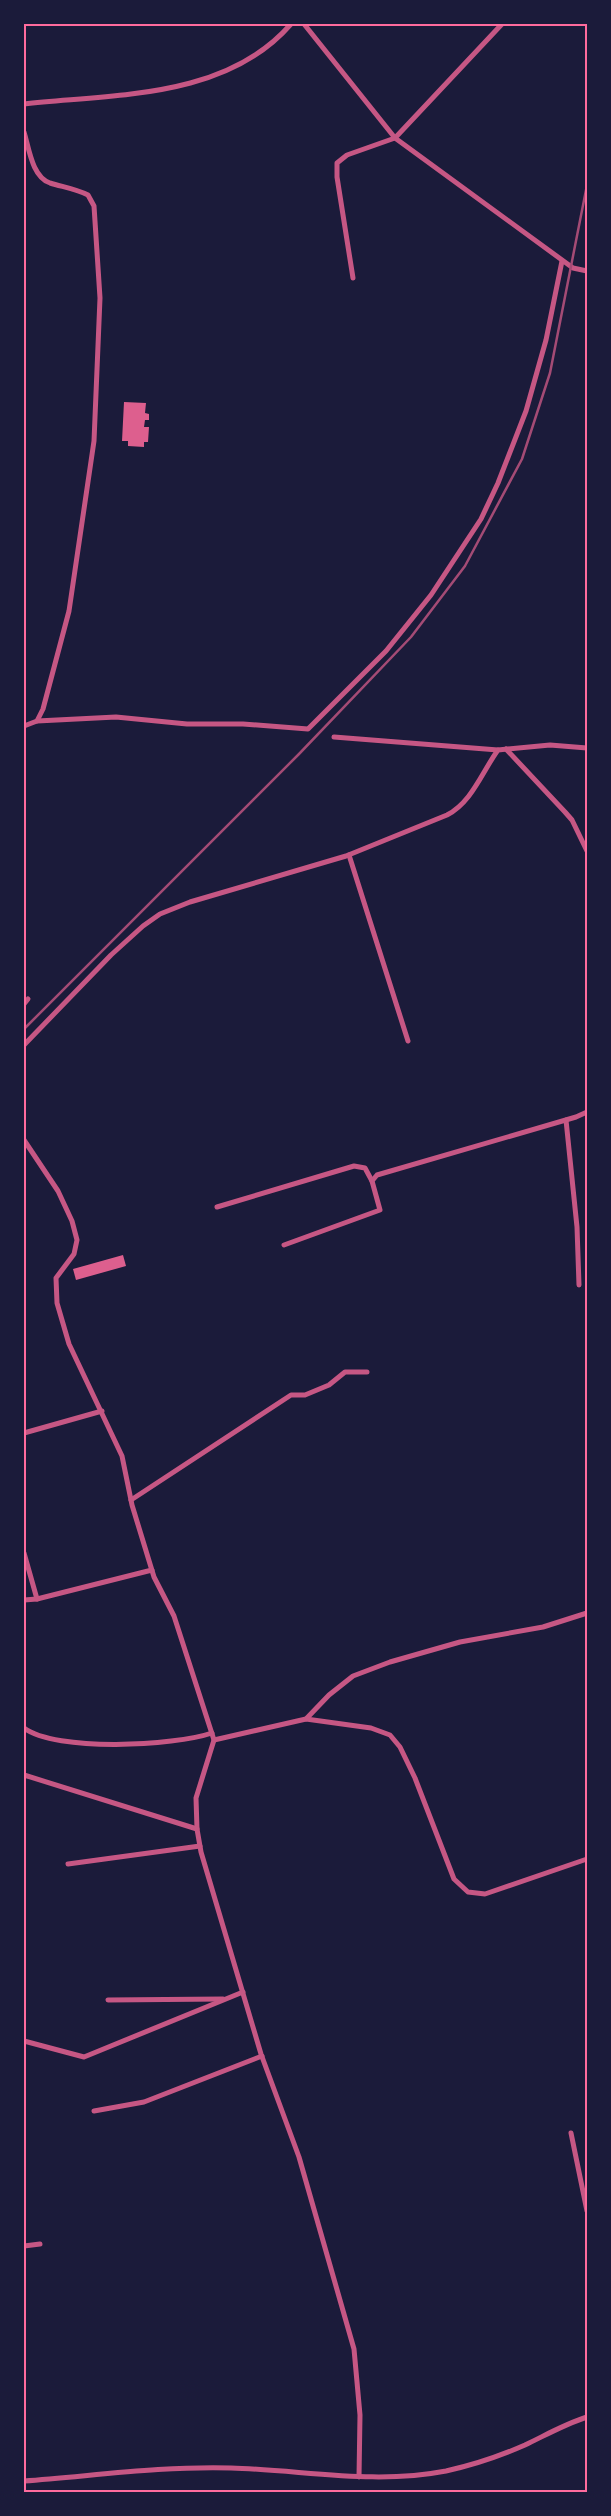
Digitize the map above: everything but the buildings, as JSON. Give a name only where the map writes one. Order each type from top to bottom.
[{"type":"street","points":[[24,104],[167,89],[205,80],[247,61],[277,40],[291,24]]},
{"type":"street","points":[[304,24],[395,138],[562,261],[573,268],[587,271]]},
{"type":"street","points":[[353,278],[337,177],[337,163],[347,155],[395,138],[502,24]]},
{"type":"street","points":[[24,132],[40,177],[47,182],[88,195],[94,206],[100,298],[94,441],[69,611],[43,709],[38,721]]},
{"type":"street","points":[[24,726],[38,721],[116,717],[187,724],[243,724],[308,729],[386,651],[431,596],[481,519],[498,483],[526,411],[550,323],[562,261]]},
{"type":"street","points":[[334,737],[498,750],[550,745],[587,748]]},
{"type":"street","points":[[506,749],[572,820],[587,850]]},
{"type":"street","points":[[24,1045],[111,955],[143,926],[160,914],[190,902],[349,855],[459,809],[498,750]]},
{"type":"street","points":[[349,855],[408,1041]]},
{"type":"street","points":[[24,1004],[28,999]]},
{"type":"street","points":[[372,1181],[378,1175],[566,1120],[587,1112]]},
{"type":"street","points":[[566,1120],[577,1227],[579,1285]]},
{"type":"street","points":[[24,1140],[58,1191],[72,1221],[76,1240],[74,1254],[56,1278],[57,1303],[69,1344],[122,1456],[131,1500],[152,1570],[174,1616],[214,1740],[196,1798],[197,1829],[200,1846],[262,2056],[299,2157],[354,2349],[360,2415],[359,2478]]},
{"type":"street","points":[[218,1206],[354,1166],[365,1168],[372,1181],[380,1210],[284,1245]]},
{"type":"street","points":[[131,1500],[291,1395],[305,1395],[329,1385],[345,1372],[367,1372]]},
{"type":"street","points":[[24,1433],[102,1411]]},
{"type":"street","points":[[24,1553],[37,1600]]},
{"type":"street","points":[[24,1600],[37,1600],[152,1570]]},
{"type":"street","points":[[306,1719],[329,1695],[353,1676],[390,1662],[460,1642],[543,1627],[587,1612]]},
{"type":"street","points":[[214,1740],[306,1719],[371,1728],[390,1735],[400,1747],[415,1778],[454,1879],[468,1892],[485,1894],[587,1859]]},
{"type":"street","points":[[24,1728],[34,1736],[74,1743],[141,1743],[193,1740],[212,1733]]},
{"type":"street","points":[[24,1775],[197,1829]]},
{"type":"street","points":[[68,1864],[200,1846]]},
{"type":"street","points":[[24,2041],[84,2057],[243,1992]]},
{"type":"street","points":[[108,2000],[226,1999]]},
{"type":"street","points":[[94,2110],[144,2102],[262,2056]]},
{"type":"street","points":[[571,2133],[587,2211]]},
{"type":"street","points":[[24,2246],[40,2244]]},
{"type":"street","points":[[24,2481],[164,2469],[230,2468],[359,2478],[412,2476],[482,2462],[512,2451],[570,2422],[587,2417]]},
{"type":"railway","points":[[24,1029],[299,754],[411,637],[465,566],[522,459],[550,373],[587,185]]}]
